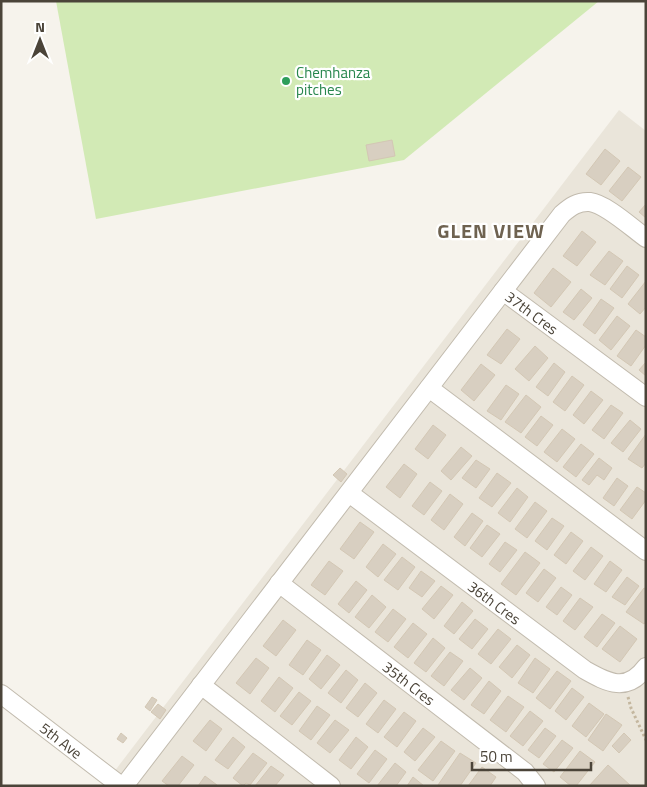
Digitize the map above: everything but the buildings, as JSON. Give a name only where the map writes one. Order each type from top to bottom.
[{"type":"street","name":"37th Cres","points":[[646,238],[604,208],[590,202],[572,205],[562,214],[503,291],[646,398]]},
{"type":"street","points":[[123,786],[503,291]]},
{"type":"street","points":[[429,388],[646,551]]},
{"type":"street","name":"36th Cres","points":[[348,492],[585,670],[612,684],[626,684]]},
{"type":"street","name":"35th Cres","points":[[279,583],[525,772],[536,786]]},
{"type":"street","points":[[626,684],[641,674],[646,667]]},
{"type":"street","points":[[201,685],[331,786]]},
{"type":"street","name":"5th Ave","points":[[1,694],[123,786]]},
{"type":"path","points":[[626,684],[631,708],[646,740]]},
{"type":"shaded area","points":[[619,110],[646,131],[646,786],[104,785]]},
{"type":"green space","name":"Chemhanza pitches","points":[[56,1],[599,1],[404,160],[96,219]]},
{"type":"place","name":"Chemhanza pitches","points":[[286,81]]},
{"type":"district","name":"GLEN VIEW","points":[[491,230]]}]
